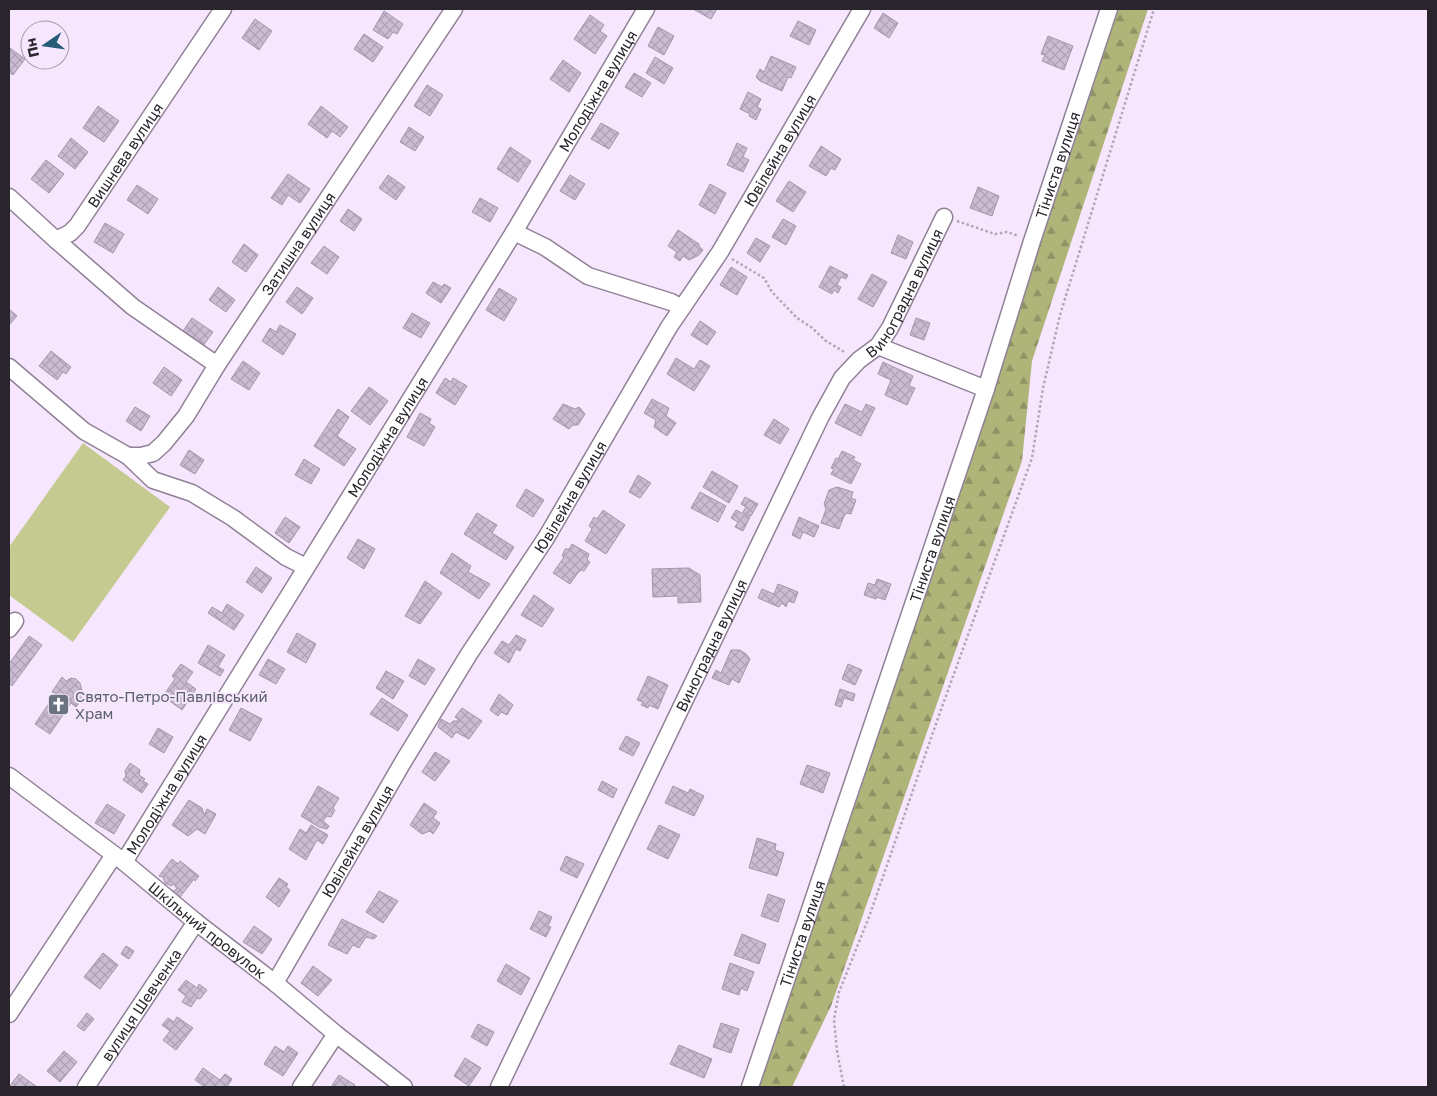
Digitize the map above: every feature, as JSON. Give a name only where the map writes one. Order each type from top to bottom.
[{"type":"street","name":"Вишнева вулиця","points":[[56,240],[70,233],[77,226],[223,9]]},
{"type":"street","name":"Затишна вулиця","points":[[152,453],[164,443],[186,416],[217,365],[454,9]]},
{"type":"street","name":"Молодіжна вулиця","points":[[9,1014],[119,858],[306,567],[514,232],[646,9]]},
{"type":"street","name":"Ювілейна вулиця","points":[[275,982],[403,762],[469,654],[546,538],[669,327],[720,252],[862,9]]},
{"type":"street","name":"Тіниста вулиця","points":[[750,1087],[986,389],[1032,241],[1109,9]]},
{"type":"street","points":[[9,197],[133,307],[217,365]]},
{"type":"street","name":"Виноградна вулиця","points":[[499,1087],[820,418],[842,378],[859,360],[878,346],[890,328],[944,217]]},
{"type":"street","points":[[514,232],[545,247],[588,276],[671,302],[682,308]]},
{"type":"street","points":[[878,346],[986,389]]},
{"type":"street","points":[[9,367],[84,431],[128,456],[153,480],[192,493],[233,518],[286,557],[306,567]]},
{"type":"street","points":[[128,456],[141,456],[152,453],[148,476]]},
{"type":"street","name":"Шкільний провулок","points":[[9,776],[119,858],[196,922],[275,982],[336,1034],[404,1087]]},
{"type":"street","name":"вулиця Шевченка","points":[[86,1087],[196,922]]},
{"type":"street","points":[[301,1087],[336,1034]]},
{"type":"path","points":[[844,1087],[837,1051],[834,1020],[839,992],[869,917],[1032,458],[1043,388],[1060,315],[1154,9]]},
{"type":"path","points":[[944,217],[995,234],[1007,232],[1032,241]]},
{"type":"path","points":[[720,252],[764,278],[772,292],[797,318],[811,327],[826,341],[859,360]]},
{"type":"green space","points":[[1115,9],[1148,9],[1032,361],[1022,461],[831,1006],[792,1087],[758,1087]]},
{"type":"green space","points":[[83,443],[170,507],[73,642],[9,595],[9,547]]},
{"type":"building","points":[[693,9],[717,9],[711,19]]},
{"type":"building","points":[[384,11],[403,24],[397,34],[393,32],[388,39],[373,30]]},
{"type":"building","points":[[883,13],[898,23],[889,38],[874,28]]},
{"type":"building","points":[[590,15],[604,25],[600,31],[607,36],[595,54],[574,39]]},
{"type":"building","points":[[255,19],[272,31],[259,50],[242,38]]},
{"type":"building","points":[[798,21],[816,30],[809,45],[790,36]]},
{"type":"building","points":[[658,27],[674,36],[664,55],[648,46]]},
{"type":"building","points":[[364,34],[383,47],[373,62],[354,49]]},
{"type":"building","points":[[1048,36],[1073,46],[1064,70],[1042,61],[1045,55],[1041,54]]},
{"type":"building","points":[[10,48],[20,55],[20,66],[13,75],[9,72]]},
{"type":"building","points":[[771,56],[796,67],[791,78],[788,77],[782,91],[760,81],[756,77],[760,69],[764,72]]},
{"type":"building","points":[[655,57],[673,68],[664,84],[646,73]]},
{"type":"building","points":[[563,60],[581,73],[569,92],[550,79]]},
{"type":"building","points":[[634,73],[651,83],[642,97],[625,87]]},
{"type":"building","points":[[427,85],[443,95],[430,116],[414,106]]},
{"type":"building","points":[[748,92],[761,99],[757,107],[761,109],[756,120],[749,116],[750,114],[740,109]]},
{"type":"building","points":[[98,106],[119,121],[104,142],[83,128]]},
{"type":"building","points":[[321,106],[348,127],[340,137],[332,131],[327,138],[308,124]]},
{"type":"building","points":[[601,123],[619,133],[609,149],[591,139]]},
{"type":"building","points":[[409,127],[424,137],[415,151],[400,142]]},
{"type":"building","points":[[71,138],[88,152],[75,169],[58,156]]},
{"type":"building","points":[[737,143],[747,148],[743,157],[749,160],[743,172],[727,165]]},
{"type":"building","points":[[821,146],[841,159],[835,170],[831,168],[826,176],[809,166]]},
{"type":"building","points":[[510,147],[531,161],[518,182],[497,169]]},
{"type":"building","points":[[46,160],[64,174],[49,193],[31,179]]},
{"type":"building","points":[[288,174],[310,189],[300,203],[288,195],[282,205],[271,198]]},
{"type":"building","points":[[388,175],[405,187],[396,200],[379,188]]},
{"type":"building","points":[[570,175],[585,184],[575,200],[560,191]]},
{"type":"building","points":[[789,181],[806,192],[793,212],[776,201]]},
{"type":"building","points":[[710,184],[726,193],[715,214],[699,205]]},
{"type":"building","points":[[137,185],[158,199],[148,214],[127,200]]},
{"type":"building","points":[[978,187],[999,196],[992,216],[970,208]]},
{"type":"building","points":[[480,198],[498,208],[490,222],[472,212]]},
{"type":"building","points":[[348,209],[362,219],[354,231],[340,221]]},
{"type":"building","points":[[783,219],[796,226],[786,245],[772,237]]},
{"type":"building","points":[[105,223],[124,234],[113,253],[94,242]]},
{"type":"building","points":[[678,230],[699,244],[703,250],[699,255],[689,260],[683,256],[680,261],[674,257],[677,252],[668,246]]},
{"type":"building","points":[[898,235],[913,242],[906,259],[891,253]]},
{"type":"building","points":[[756,238],[770,246],[760,262],[747,253]]},
{"type":"building","points":[[244,244],[258,255],[246,272],[232,262]]},
{"type":"building","points":[[324,246],[339,257],[327,274],[311,263]]},
{"type":"building","points":[[830,266],[848,275],[846,279],[841,277],[837,285],[841,287],[838,293],[834,290],[832,294],[819,287]]},
{"type":"building","points":[[731,267],[747,277],[737,295],[720,285]]},
{"type":"building","points":[[872,274],[887,282],[873,307],[858,299]]},
{"type":"building","points":[[433,282],[442,287],[444,284],[451,288],[441,303],[426,293]]},
{"type":"building","points":[[218,287],[235,300],[226,312],[209,300]]},
{"type":"building","points":[[297,287],[313,298],[302,314],[286,302]]},
{"type":"building","points":[[499,288],[517,299],[504,321],[486,310]]},
{"type":"building","points":[[9,309],[17,316],[9,325]]},
{"type":"building","points":[[412,313],[430,323],[421,338],[403,328]]},
{"type":"building","points":[[192,318],[213,332],[203,346],[183,331]]},
{"type":"building","points":[[916,318],[930,323],[924,340],[910,335]]},
{"type":"building","points":[[700,321],[716,332],[707,345],[691,335]]},
{"type":"building","points":[[280,325],[296,334],[283,355],[262,341],[270,328],[276,332]]},
{"type":"building","points":[[51,351],[71,367],[66,374],[63,372],[57,380],[39,366]]},
{"type":"building","points":[[676,358],[694,369],[700,360],[710,366],[694,391],[667,374]]},
{"type":"building","points":[[243,361],[260,373],[249,390],[231,379]]},
{"type":"building","points":[[883,362],[913,376],[909,386],[915,388],[907,405],[885,395],[891,380],[878,374]]},
{"type":"building","points":[[164,367],[182,380],[171,396],[153,383]]},
{"type":"building","points":[[445,378],[451,382],[453,378],[467,386],[455,405],[436,393]]},
{"type":"building","points":[[369,387],[388,401],[370,425],[351,411]]},
{"type":"building","points":[[652,399],[669,408],[666,416],[676,423],[667,436],[654,427],[656,420],[644,413]]},
{"type":"building","points":[[563,404],[575,409],[579,407],[585,414],[578,425],[573,425],[569,429],[553,419]]},
{"type":"building","points":[[845,404],[862,412],[866,404],[875,408],[861,436],[835,423]]},
{"type":"building","points":[[135,407],[150,416],[141,431],[126,421]]},
{"type":"building","points":[[338,409],[349,417],[337,436],[356,449],[344,466],[314,446]]},
{"type":"building","points":[[420,413],[431,419],[429,423],[435,427],[424,446],[407,437]]},
{"type":"building","points":[[774,419],[789,429],[780,444],[764,435]]},
{"type":"building","points":[[189,450],[204,460],[195,474],[180,465]]},
{"type":"building","points":[[842,451],[855,457],[853,460],[861,464],[851,484],[831,474],[834,469],[831,468]]},
{"type":"building","points":[[304,459],[320,469],[311,484],[295,475]]},
{"type":"building","points":[[712,471],[738,486],[729,503],[703,487]]},
{"type":"building","points":[[638,475],[651,483],[640,498],[629,492]]},
{"type":"building","points":[[837,487],[853,492],[851,498],[856,500],[851,514],[847,513],[844,516],[839,529],[821,523],[826,509],[824,504],[829,490]]},
{"type":"building","points":[[526,489],[544,500],[533,517],[516,506]]},
{"type":"building","points":[[700,492],[726,506],[718,522],[691,508]]},
{"type":"building","points":[[745,497],[758,504],[751,516],[743,512],[746,507],[741,504]]},
{"type":"building","points":[[603,510],[625,525],[606,554],[585,541],[592,529],[589,526],[594,517],[597,519]]},
{"type":"building","points":[[736,510],[750,517],[743,531],[735,527],[738,522],[731,518]]},
{"type":"building","points":[[477,513],[497,525],[492,533],[514,547],[506,560],[464,534]]},
{"type":"building","points":[[285,517],[300,527],[289,543],[275,533]]},
{"type":"building","points":[[799,517],[819,526],[814,537],[803,532],[800,539],[792,535]]},
{"type":"building","points":[[358,539],[375,549],[364,569],[347,558]]},
{"type":"building","points":[[572,544],[589,554],[587,560],[590,562],[584,571],[581,570],[570,584],[553,573],[564,557],[562,556],[565,549],[569,549]]},
{"type":"building","points":[[452,553],[471,566],[468,572],[490,584],[479,599],[440,573]]},
{"type":"building","points":[[256,567],[272,578],[262,593],[246,582]]},
{"type":"building","points":[[689,568],[700,575],[701,602],[678,603],[678,596],[653,597],[652,569]]},
{"type":"building","points":[[877,579],[891,584],[885,600],[864,595],[868,583],[875,585]]},
{"type":"building","points":[[425,581],[442,593],[420,624],[405,616]]},
{"type":"building","points":[[778,584],[798,592],[794,603],[788,601],[786,607],[782,603],[779,607],[758,598],[762,589],[774,594]]},
{"type":"building","points":[[534,595],[554,609],[542,627],[521,615]]},
{"type":"building","points":[[227,604],[244,615],[234,630],[208,613],[212,607],[222,613]]},
{"type":"building","points":[[297,633],[316,644],[306,663],[287,652]]},
{"type":"building","points":[[516,635],[526,640],[520,651],[516,649],[509,663],[494,653],[502,641],[509,645]]},
{"type":"building","points":[[29,636],[42,645],[12,686],[9,683],[9,664]]},
{"type":"building","points":[[208,645],[225,655],[218,667],[224,670],[220,676],[198,663]]},
{"type":"building","points":[[731,650],[740,650],[750,659],[739,683],[732,679],[729,685],[712,678],[716,670],[721,673]]},
{"type":"building","points":[[268,659],[285,669],[276,684],[259,675]]},
{"type":"building","points":[[418,659],[435,669],[425,685],[409,676]]},
{"type":"building","points":[[181,664],[193,672],[186,682],[196,689],[182,710],[163,696],[175,679],[172,676]]},
{"type":"building","points":[[848,664],[862,670],[855,685],[842,679]]},
{"type":"building","points":[[386,671],[404,681],[393,699],[376,688]]},
{"type":"building","points":[[648,676],[668,685],[658,709],[649,705],[648,708],[641,705],[643,702],[637,700]]},
{"type":"building","name":"Свято-Петро-Павлівський Храм","points":[[62,677],[66,681],[71,678],[76,679],[80,683],[82,691],[86,694],[76,707],[71,703],[50,734],[35,724],[56,693],[52,692]]},
{"type":"building","points":[[840,689],[855,694],[853,701],[844,698],[841,707],[835,705]]},
{"type":"building","points":[[499,694],[513,705],[507,715],[501,712],[498,716],[490,710]]},
{"type":"building","points":[[382,698],[408,715],[398,731],[370,714]]},
{"type":"building","points":[[241,708],[262,719],[250,741],[229,730]]},
{"type":"building","points":[[462,708],[482,721],[469,739],[456,732],[452,738],[438,727],[441,719],[450,724],[453,721],[460,721],[455,717]]},
{"type":"building","points":[[158,728],[173,737],[164,753],[149,744]]},
{"type":"building","points":[[626,736],[640,743],[633,756],[619,749]]},
{"type":"building","points":[[435,752],[450,761],[435,781],[422,772]]},
{"type":"building","points":[[130,763],[140,770],[139,775],[148,784],[142,793],[123,780],[126,776],[125,771]]},
{"type":"building","points":[[807,765],[830,773],[823,793],[800,784]]},
{"type":"building","points":[[602,781],[617,789],[613,798],[598,790]]},
{"type":"building","points":[[318,786],[339,798],[333,808],[335,810],[331,817],[327,816],[323,821],[329,826],[327,829],[319,827],[301,816]]},
{"type":"building","points":[[673,786],[688,793],[690,789],[704,796],[694,816],[665,803]]},
{"type":"building","points":[[189,800],[202,808],[204,815],[207,809],[216,814],[205,834],[197,829],[188,836],[172,825]]},
{"type":"building","points":[[424,803],[437,812],[433,818],[440,823],[433,834],[430,831],[422,834],[410,825]]},
{"type":"building","points":[[107,804],[125,815],[114,834],[95,823]]},
{"type":"building","points":[[311,825],[328,835],[323,844],[317,840],[306,860],[289,849],[300,829],[306,833]]},
{"type":"building","points":[[659,825],[680,835],[668,859],[647,849]]},
{"type":"building","points":[[757,838],[776,844],[775,850],[784,853],[777,876],[749,868]]},
{"type":"building","points":[[566,856],[584,864],[577,878],[560,870]]},
{"type":"building","points":[[172,859],[178,864],[180,861],[199,876],[195,881],[194,879],[180,897],[173,891],[177,889],[174,884],[171,886],[165,883],[163,877],[159,876]]},
{"type":"building","points":[[279,878],[288,884],[286,887],[290,890],[279,907],[266,897]]},
{"type":"building","points":[[379,891],[398,901],[383,923],[366,912]]},
{"type":"building","points":[[768,894],[785,900],[778,922],[761,916]]},
{"type":"building","points":[[539,911],[552,917],[548,926],[551,927],[546,937],[530,929]]},
{"type":"building","points":[[342,919],[377,936],[374,939],[366,937],[359,948],[353,945],[347,954],[328,945]]},
{"type":"building","points":[[254,926],[272,939],[262,954],[243,942]]},
{"type":"building","points":[[742,934],[766,944],[759,964],[734,955]]},
{"type":"building","points":[[126,946],[134,951],[129,959],[121,954]]},
{"type":"building","points":[[103,953],[118,965],[100,989],[84,977]]},
{"type":"building","points":[[730,963],[754,972],[747,991],[741,988],[739,995],[722,989]]},
{"type":"building","points":[[506,964],[530,978],[521,995],[497,981]]},
{"type":"building","points":[[313,966],[332,980],[318,996],[301,983]]},
{"type":"building","points":[[186,980],[197,988],[199,984],[207,990],[200,999],[197,998],[191,1007],[182,1002],[186,996],[178,990]]},
{"type":"building","points":[[87,1013],[94,1019],[84,1031],[77,1026]]},
{"type":"building","points":[[177,1017],[193,1028],[176,1050],[163,1040],[170,1031],[162,1025],[168,1018],[174,1022]]},
{"type":"building","points":[[721,1023],[739,1029],[731,1053],[713,1047]]},
{"type":"building","points":[[478,1024],[494,1032],[487,1046],[471,1037]]},
{"type":"building","points":[[679,1045],[712,1059],[704,1078],[670,1064]]},
{"type":"building","points":[[275,1046],[284,1052],[288,1046],[298,1053],[283,1076],[264,1064]]},
{"type":"building","points":[[64,1051],[77,1062],[60,1082],[47,1071]]},
{"type":"building","points":[[465,1058],[481,1068],[469,1086],[454,1076]]},
{"type":"building","points":[[203,1068],[220,1080],[225,1074],[232,1079],[227,1087],[205,1087],[195,1080]]},
{"type":"building","points":[[19,1074],[37,1087],[9,1087]]},
{"type":"building","points":[[339,1075],[355,1085],[354,1087],[331,1087]]},
{"type":"place","name":"Свято-Петро-Павлівський Храм","points":[[59,705]]}]
